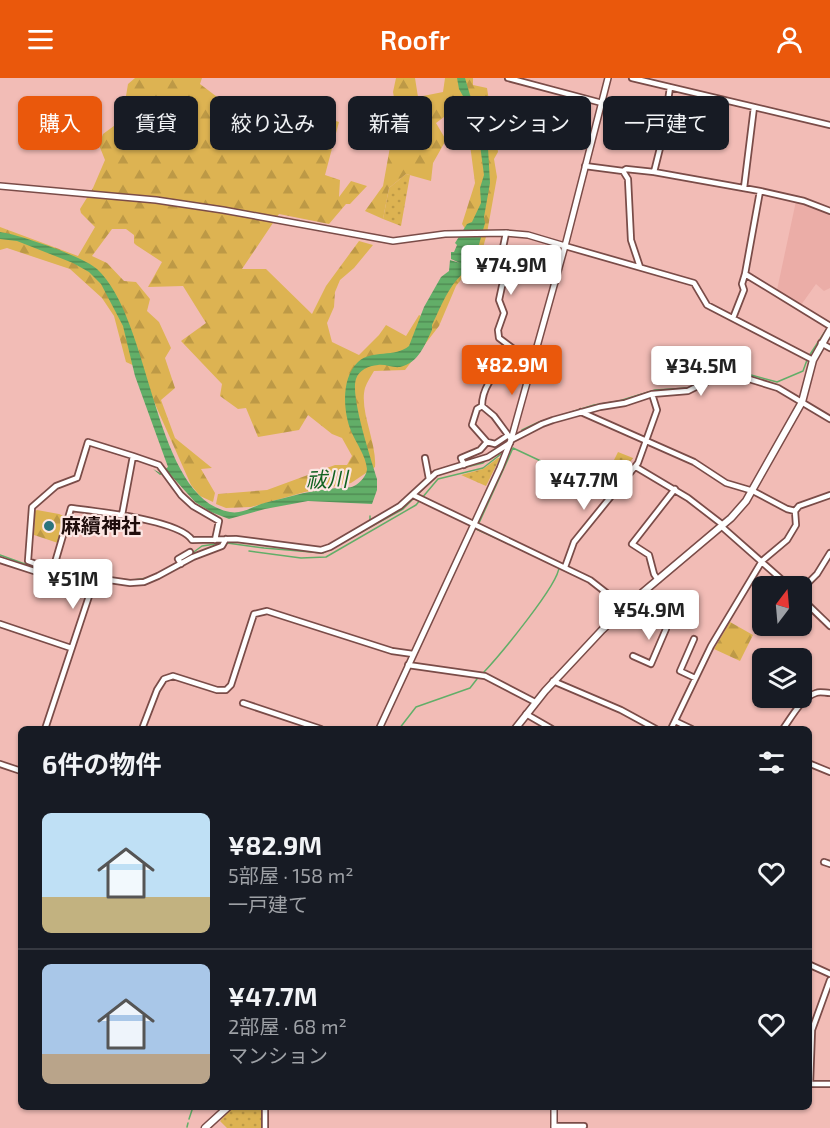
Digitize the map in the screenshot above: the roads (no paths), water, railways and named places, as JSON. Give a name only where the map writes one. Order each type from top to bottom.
[{"type":"main road","points":[[517,726],[553,681],[602,630],[722,526],[746,501],[802,402],[813,360],[830,328]]},
{"type":"main road","points":[[205,1128],[225,1110]]},
{"type":"street","points":[[508,78],[602,103]]},
{"type":"street","points":[[380,726],[510,440],[565,246],[608,78]]},
{"type":"street","points":[[632,78],[830,125]]},
{"type":"street","points":[[654,172],[663,135],[670,87]]},
{"type":"street","points":[[744,188],[754,107]]},
{"type":"street","points":[[585,166],[654,172],[744,188],[804,201],[830,211]]},
{"type":"street","points":[[623,171],[628,179],[631,240],[640,267]]},
{"type":"street","points":[[0,186],[156,200],[393,241],[457,233],[487,232],[528,235],[694,283],[707,305],[813,360]]},
{"type":"street","points":[[733,318],[744,290],[742,284],[760,191]]},
{"type":"street","points":[[506,233],[500,262],[514,266],[502,286],[499,300],[504,313],[498,330],[499,338],[515,350],[534,358]]},
{"type":"street","points":[[745,274],[830,328]]},
{"type":"street","points":[[821,343],[830,348]]},
{"type":"street","points":[[482,406],[482,395],[487,385],[515,350]]},
{"type":"street","points":[[482,406],[477,409],[472,425],[487,442],[495,444],[510,440],[542,424],[581,412],[625,403],[652,394],[688,391],[725,375],[749,379],[778,388],[830,419]]},
{"type":"street","points":[[565,567],[574,542],[636,467],[657,410],[652,394]]},
{"type":"street","points":[[482,406],[494,416],[510,440]]},
{"type":"street","points":[[581,412],[693,462],[726,483],[753,491],[795,511]]},
{"type":"street","points":[[192,540],[226,539],[321,550],[400,506],[440,471],[495,454],[510,440]]},
{"type":"street","points":[[54,566],[41,566],[28,561],[32,511],[35,502],[56,486],[77,478],[88,442],[159,465],[181,495],[193,506],[219,521],[215,540]]},
{"type":"street","points":[[464,465],[461,458],[480,450],[487,442]]},
{"type":"street","points":[[122,515],[133,456]]},
{"type":"street","points":[[425,458],[429,479]]},
{"type":"street","points":[[636,467],[675,489],[722,526],[778,576]]},
{"type":"street","points":[[658,580],[649,555],[632,544],[675,489]]},
{"type":"street","points":[[672,726],[711,646],[762,561],[787,540],[796,525],[795,511],[799,506],[830,495]]},
{"type":"street","points":[[414,496],[590,580],[627,609]]},
{"type":"street","points":[[54,572],[71,508],[122,515],[167,526],[191,536],[191,554]]},
{"type":"street","points":[[0,560],[37,572],[54,572],[130,583],[144,582],[158,576],[191,554],[222,546],[226,539]]},
{"type":"street","points":[[812,579],[830,553]]},
{"type":"street","points":[[46,726],[95,578]]},
{"type":"street","points":[[812,609],[830,626]]},
{"type":"street","points":[[143,726],[164,678],[172,676],[217,690],[226,690],[231,685],[254,614],[261,611],[392,651],[413,654]]},
{"type":"street","points":[[0,624],[71,648]]},
{"type":"street","points":[[633,656],[651,664],[666,629]]},
{"type":"street","points":[[694,639],[680,671],[695,678]]},
{"type":"street","points":[[408,665],[486,676],[536,702]]},
{"type":"street","points":[[553,681],[650,726]]},
{"type":"street","points":[[785,726],[812,694],[830,693]]},
{"type":"street","points":[[243,703],[312,726]]},
{"type":"street","points":[[526,714],[547,726]]},
{"type":"street","points":[[675,721],[686,726]]},
{"type":"street","points":[[0,764],[18,770]]},
{"type":"street","points":[[812,765],[830,772]]},
{"type":"street","points":[[824,862],[830,864]]},
{"type":"street","points":[[812,966],[830,974]]},
{"type":"street","points":[[812,1030],[830,980]]},
{"type":"street","points":[[812,1084],[830,1084]]},
{"type":"street","points":[[265,1110],[265,1128]]},
{"type":"street","points":[[555,1110],[554,1127],[584,1126]]},
{"type":"waterway","points":[[809,356],[828,327]]},
{"type":"waterway","points":[[522,430],[539,422],[594,405],[619,401],[655,390],[688,388],[724,372],[751,375],[777,382],[803,371],[807,360]]},
{"type":"waterway","points":[[494,451],[507,439]]},
{"type":"waterway","points":[[479,523],[513,448],[609,493],[630,467]]},
{"type":"waterway","points":[[249,551],[301,558],[326,557],[416,505],[438,479],[483,468],[501,454]]},
{"type":"waterway","points":[[446,472],[483,463],[487,459]]},
{"type":"waterway","points":[[227,543],[323,553],[403,509],[432,480]]},
{"type":"waterway","points":[[370,516],[370,521]]},
{"type":"waterway","points":[[476,529],[527,552]]},
{"type":"waterway","points":[[191,554],[202,546],[222,543]]},
{"type":"waterway","points":[[0,555],[36,568],[51,570]]},
{"type":"waterway","points":[[57,570],[131,580],[147,578],[187,557]]},
{"type":"waterway","points":[[766,562],[781,576]]},
{"type":"waterway","points":[[484,672],[539,603],[559,567]]},
{"type":"waterway","points":[[812,605],[830,622]]},
{"type":"waterway","points":[[401,726],[416,707],[470,688],[477,679]]},
{"type":"waterway","points":[[189,1119],[192,1110]]},
{"type":"waterway","points":[[187,1127],[188,1123]]},
{"type":"place","name":"麻續神社","points":[[49,526]]},
{"type":"water label","name":"祓川","points":[[327,480]]}]
